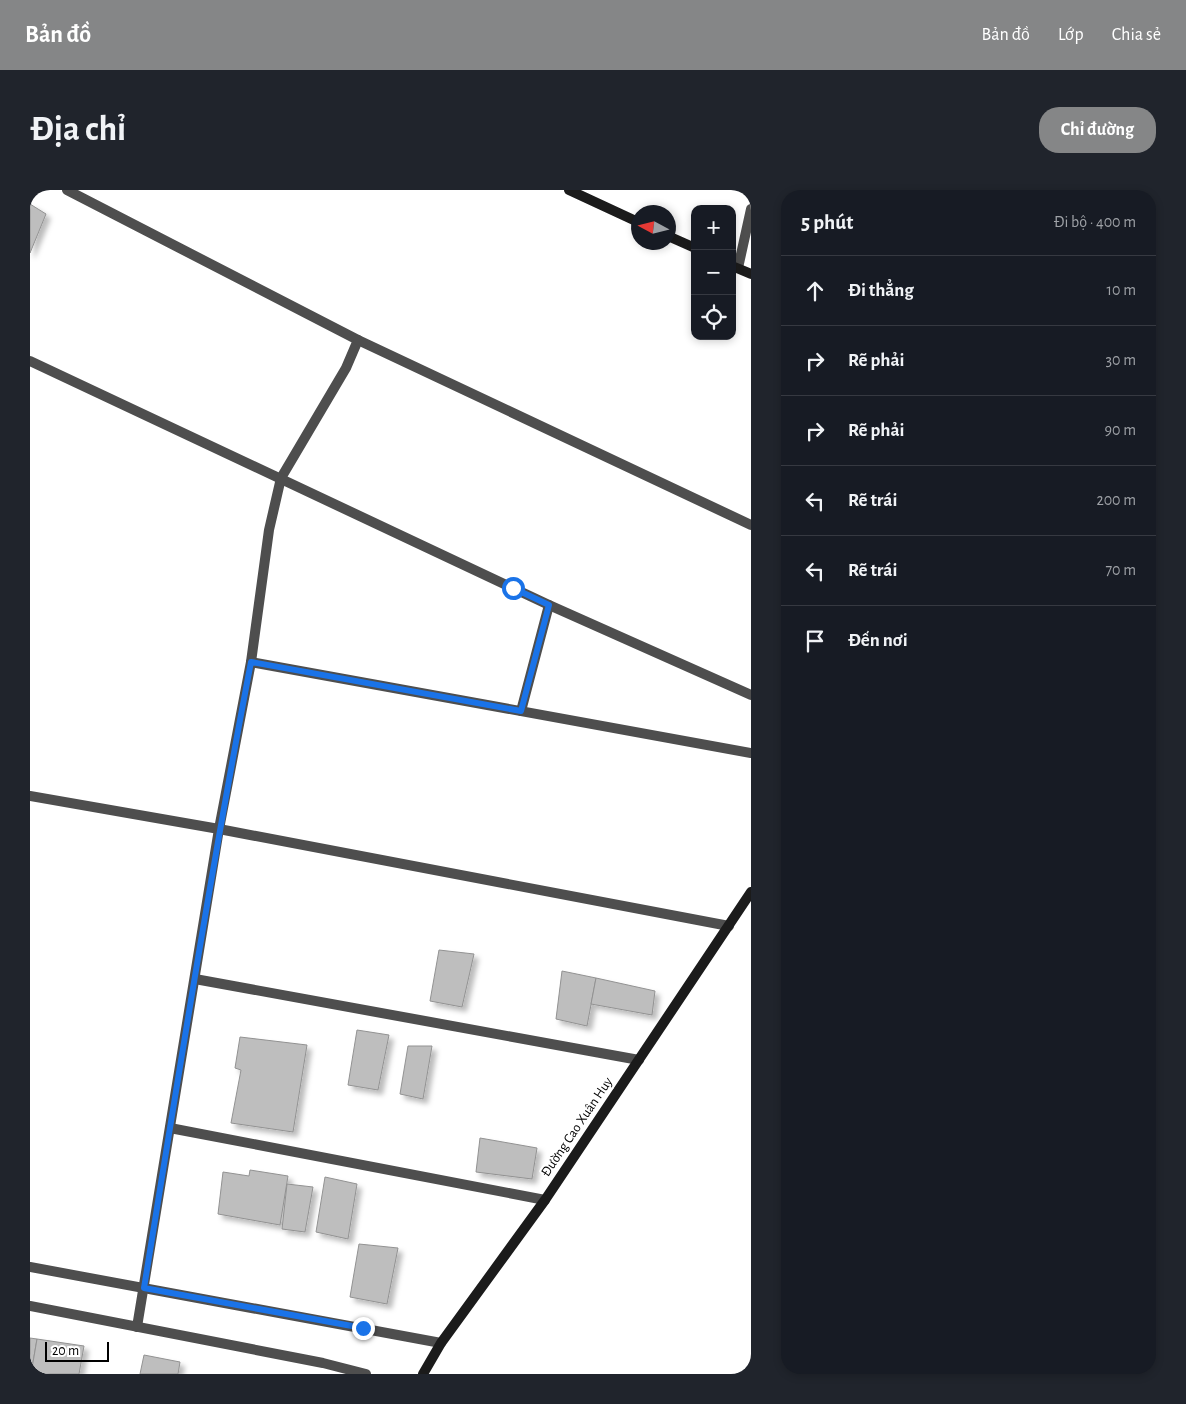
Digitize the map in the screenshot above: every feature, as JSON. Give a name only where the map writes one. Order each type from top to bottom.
[{"type":"street","points":[[67,190],[358,340],[751,525]]},
{"type":"street","points":[[569,190],[631,219]]},
{"type":"street","points":[[736,263],[751,210]]},
{"type":"street","points":[[676,240],[691,246]]},
{"type":"street","points":[[736,267],[751,274]]},
{"type":"street","points":[[138,1327],[219,829],[251,662],[269,530],[281,478],[346,368],[358,340]]},
{"type":"street","points":[[30,361],[549,605],[751,695]]},
{"type":"street","points":[[521,711],[549,605]]},
{"type":"street","points":[[251,662],[751,752]]},
{"type":"street","points":[[30,796],[219,829],[729,926]]},
{"type":"street","name":"Đường Cao Xuân Huy","points":[[423,1374],[441,1343],[545,1200],[751,892]]},
{"type":"street","points":[[195,979],[639,1060]]},
{"type":"street","points":[[170,1128],[545,1200]]},
{"type":"street","points":[[30,1267],[441,1343]]},
{"type":"street","points":[[30,1306],[323,1363],[366,1374]]},
{"type":"building","points":[[30,204],[46,214],[30,253]]},
{"type":"building","points":[[439,950],[474,954],[462,1007],[430,1001]]},
{"type":"building","points":[[562,971],[596,978],[587,1026],[556,1019]]},
{"type":"building","points":[[596,978],[655,991],[652,1015],[591,1004]]},
{"type":"building","points":[[357,1030],[389,1035],[378,1090],[348,1085]]},
{"type":"building","points":[[240,1037],[307,1045],[293,1132],[231,1123],[241,1070],[235,1068]]},
{"type":"building","points":[[408,1046],[432,1046],[423,1099],[400,1094]]},
{"type":"building","points":[[480,1138],[537,1148],[532,1179],[476,1172]]},
{"type":"building","points":[[250,1170],[288,1176],[280,1225],[218,1214],[223,1172],[249,1176]]},
{"type":"building","points":[[325,1177],[357,1184],[348,1239],[316,1232]]},
{"type":"building","points":[[287,1184],[313,1187],[305,1232],[282,1229]]},
{"type":"building","points":[[359,1244],[398,1248],[387,1304],[350,1297]]},
{"type":"building","points":[[30,1338],[37,1339],[31,1374],[30,1374]]},
{"type":"building","points":[[37,1339],[84,1346],[79,1374],[31,1374]]},
{"type":"building","points":[[144,1355],[180,1362],[178,1374],[140,1374]]},
{"type":"route","points":[[363,1328],[144,1288],[219,829],[251,662],[521,711],[549,605],[513,588]]}]
